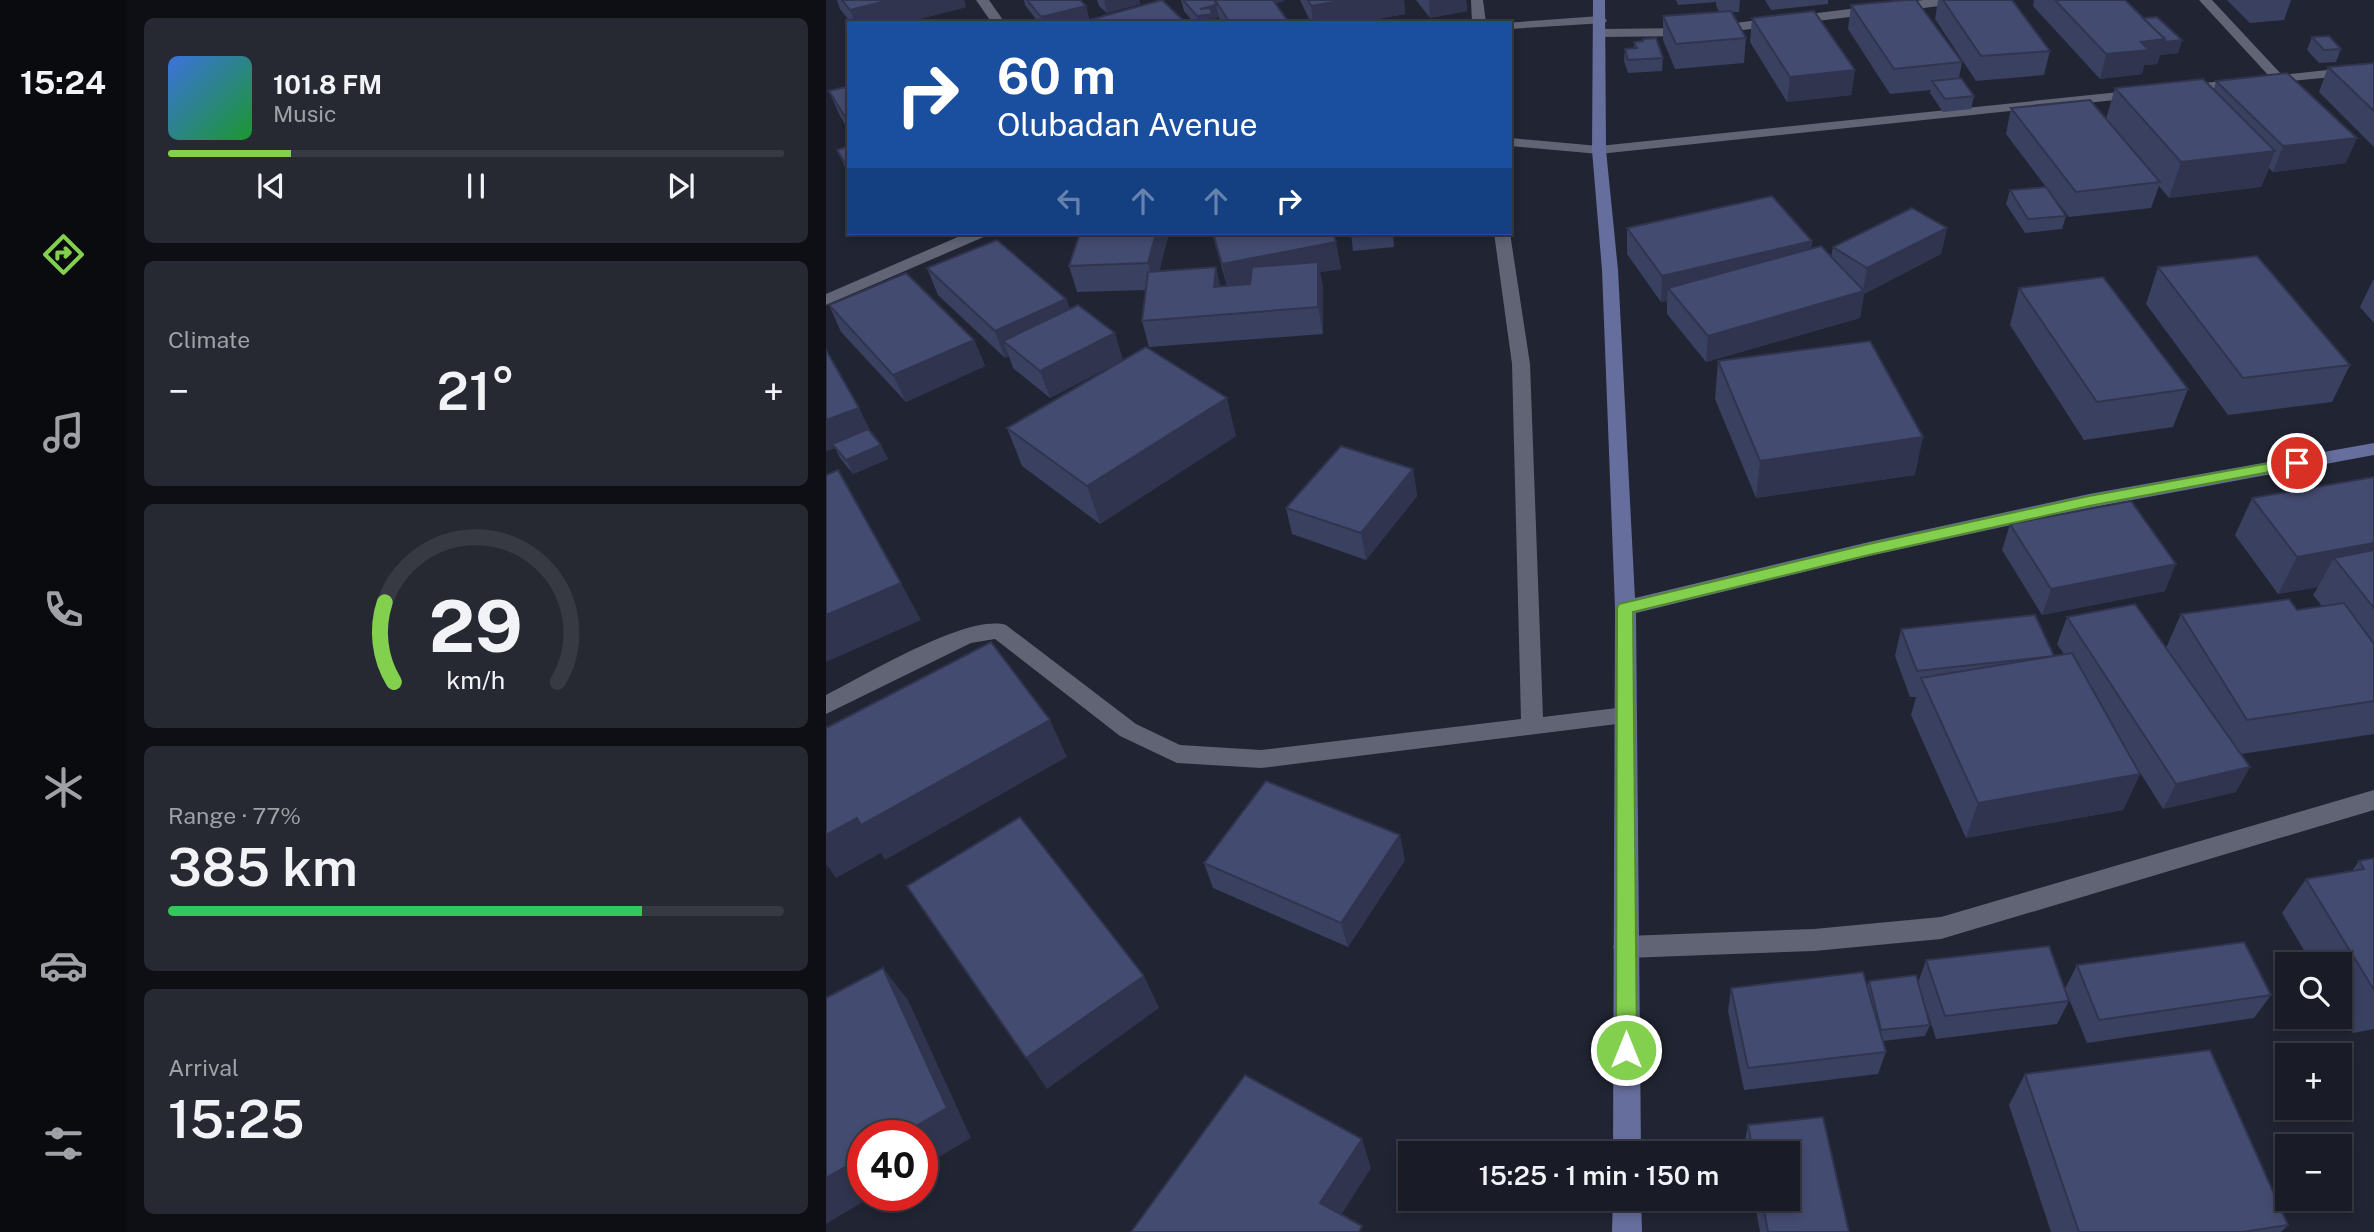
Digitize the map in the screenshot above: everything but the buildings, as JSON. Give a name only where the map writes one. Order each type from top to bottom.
[{"type":"street","points":[[982,0],[998,21]]},
{"type":"street","points":[[1477,0],[1479,21]]},
{"type":"street","points":[[1512,25],[1599,18],[1693,32],[1956,0]]},
{"type":"street","points":[[2206,0],[2279,79]]},
{"type":"street","points":[[1599,18],[1600,150],[1610,270],[1625,608],[1627,1141]]},
{"type":"street","points":[[1512,142],[1600,150],[2374,69]]},
{"type":"street","points":[[826,300],[975,235]]},
{"type":"street","points":[[1502,235],[1521,364],[1532,727]]},
{"type":"street","points":[[1625,608],[1869,549],[2089,501],[2374,449]]},
{"type":"street","points":[[826,705],[967,635],[988,630],[999,631],[1128,730],[1177,754],[1261,759],[1625,716]]},
{"type":"street","points":[[1626,947],[1814,940],[1941,928],[2374,800]]},
{"type":"street","points":[[1627,1211],[1627,1232]]},
{"type":"route","points":[[1626,1050],[1625,608],[1869,549],[2089,501],[2297,463]]}]
